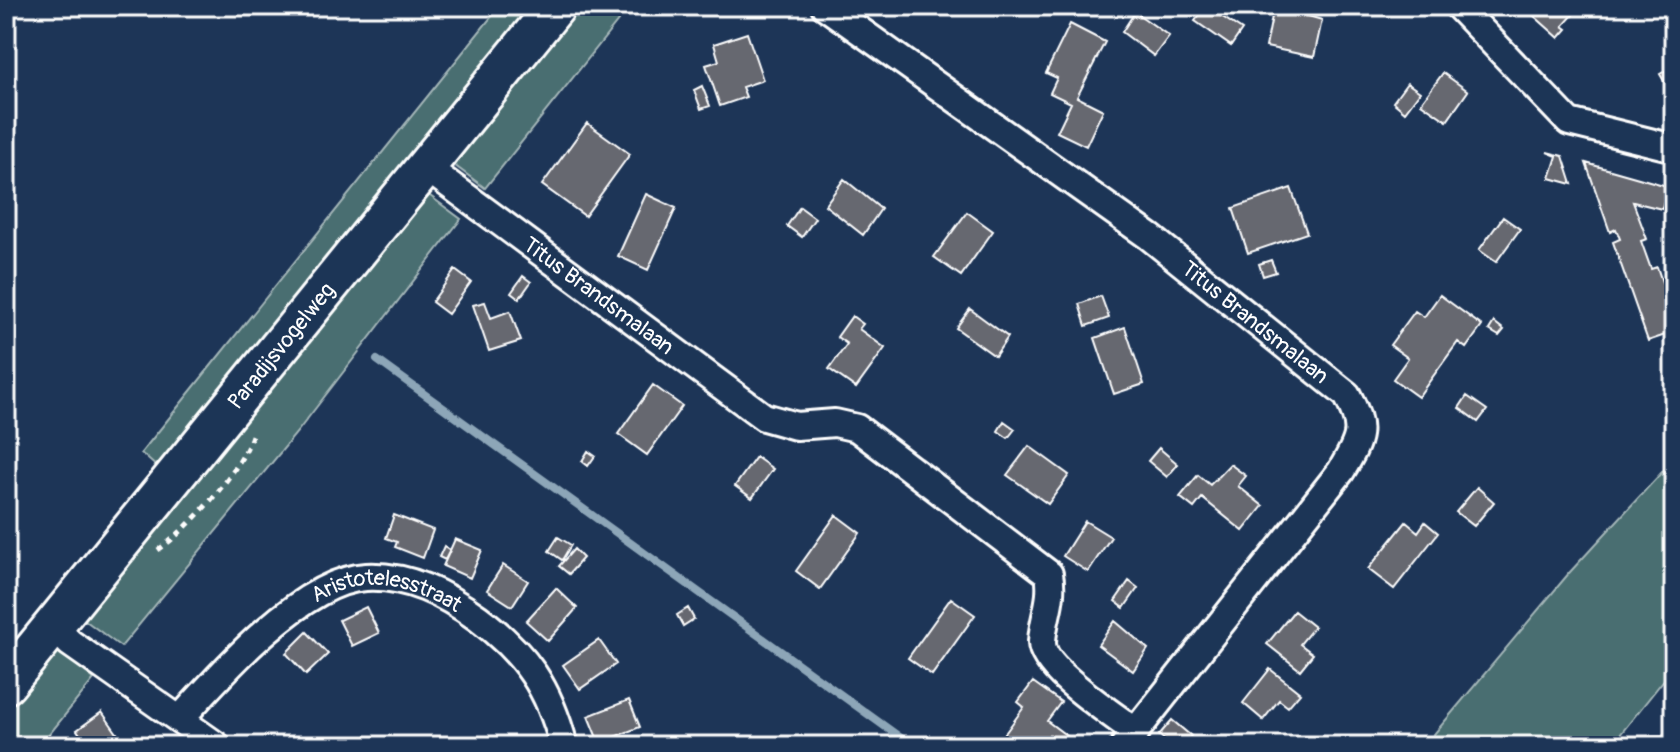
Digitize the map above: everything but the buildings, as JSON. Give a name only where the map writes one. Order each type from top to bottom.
[{"type":"street","name":"Paradijsvogelweg","points":[[6,684],[556,6]]},
{"type":"street","name":"Titus Brandsmalaan","points":[[427,168],[764,417],[796,426],[835,423],[857,428],[1049,574],[1053,594],[1042,645],[1052,666],[1130,739],[1341,471],[1358,443],[1359,419],[1347,395],[1150,237],[825,6]]},
{"type":"street","points":[[1458,6],[1569,122],[1674,148]]},
{"type":"street","name":"Aristotelesstraat","points":[[180,719],[250,645],[299,606],[351,580],[363,577],[394,578],[429,588],[506,639],[539,679],[564,746]]},
{"type":"street","points":[[53,626],[70,643],[217,746]]},
{"type":"green space","points":[[500,6],[530,6],[167,476],[141,453]]},
{"type":"green space","points":[[568,6],[630,6],[485,188],[446,159]]},
{"type":"green space","points":[[422,190],[461,219],[298,431],[121,647],[78,615]]},
{"type":"green space","points":[[1674,459],[1674,667],[1611,746],[1424,746],[1570,572]]},
{"type":"green space","points":[[52,646],[94,679],[40,746],[6,746],[6,701]]},
{"type":"waterway","points":[[377,360],[912,746]]}]
